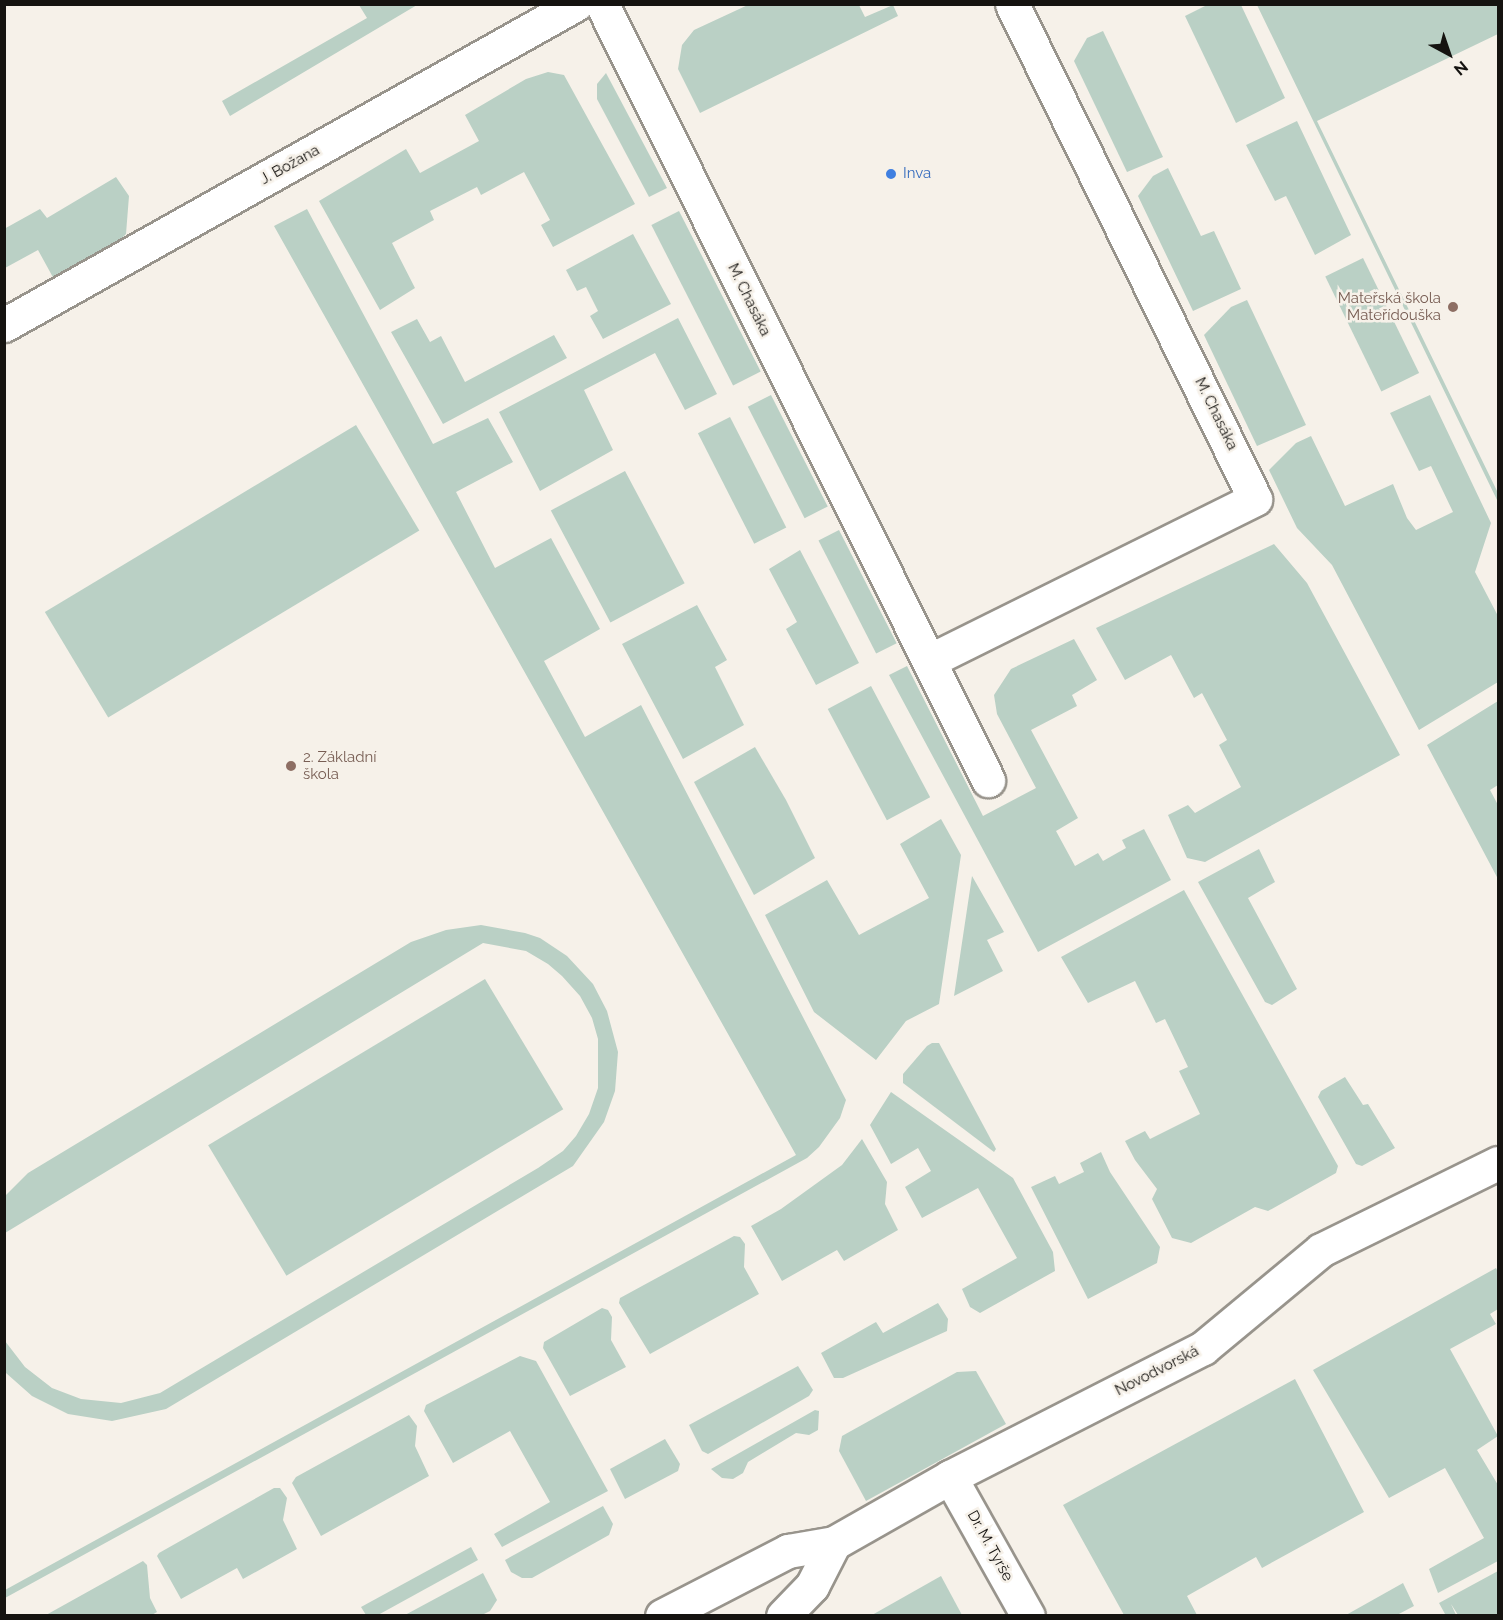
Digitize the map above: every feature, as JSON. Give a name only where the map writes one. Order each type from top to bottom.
[{"type":"street","name":"J. Božana","points":[[4,325],[576,4]]},
{"type":"street","name":"M. Chasáka","points":[[602,4],[988,780]]},
{"type":"street","name":"M. Chasáka","points":[[929,661],[1255,498],[1012,4]]},
{"type":"street","name":"Novodvorská","points":[[662,1616],[789,1551],[834,1543],[950,1477],[1203,1348],[1322,1250],[1498,1163]]},
{"type":"street","name":"Dr. M. Tyrše","points":[[950,1477],[1028,1616]]},
{"type":"street","points":[[783,1616],[812,1586],[834,1543]]},
{"type":"green space","points":[[750,4],[859,5],[865,17],[893,5],[898,16],[700,113],[678,69],[682,45],[694,30]]},
{"type":"green space","points":[[359,5],[417,5],[230,116],[222,101],[367,18]]},
{"type":"green space","points":[[1207,5],[1241,5],[1285,98],[1236,123],[1185,16]]},
{"type":"green space","points":[[1257,5],[1498,5],[1498,34],[1317,121],[1498,493],[1498,502]]},
{"type":"green space","points":[[1103,31],[1163,157],[1127,172],[1074,61],[1087,38]]},
{"type":"green space","points":[[548,72],[564,75],[635,204],[553,247],[541,225],[550,220],[524,172],[481,195],[477,187],[430,211],[434,220],[392,243],[415,288],[380,310],[319,201],[406,149],[420,173],[479,141],[465,115],[526,79]]},
{"type":"green space","points":[[606,73],[667,188],[649,197],[597,99],[597,84]]},
{"type":"green space","points":[[1297,121],[1351,235],[1315,255],[1286,196],[1275,201],[1246,145]]},
{"type":"green space","points":[[1168,168],[1201,236],[1214,231],[1241,289],[1193,311],[1138,196],[1153,176]]},
{"type":"green space","points":[[116,177],[129,196],[126,234],[107,253],[55,281],[38,250],[5,268],[4,229],[40,209],[47,218]]},
{"type":"green space","points":[[307,209],[433,444],[488,418],[513,462],[456,492],[495,568],[551,538],[600,629],[544,661],[585,737],[641,705],[846,1100],[840,1118],[819,1147],[807,1158],[5,1598],[5,1590],[796,1155],[274,226]]},
{"type":"green space","points":[[679,211],[761,371],[733,385],[651,225]]},
{"type":"green space","points":[[633,234],[671,304],[603,339],[590,316],[598,311],[586,287],[577,291],[566,270]]},
{"type":"green space","points":[[1363,258],[1419,373],[1381,391],[1325,276]]},
{"type":"green space","points":[[1247,300],[1306,425],[1257,446],[1204,335],[1231,307]]},
{"type":"green space","points":[[678,318],[717,394],[685,410],[655,353],[584,390],[613,450],[540,491],[499,412]]},
{"type":"green space","points":[[417,319],[430,342],[441,336],[465,382],[554,335],[567,358],[443,424],[391,332]]},
{"type":"green space","points":[[771,395],[828,506],[805,518],[748,407]]},
{"type":"green space","points":[[1430,395],[1491,523],[1475,572],[1498,616],[1498,682],[1419,730],[1332,565],[1297,528],[1269,470],[1296,443],[1311,436],[1345,506],[1393,484],[1407,518],[1416,530],[1453,512],[1431,466],[1419,471],[1390,413]]},
{"type":"green space","points":[[730,417],[786,527],[754,544],[698,433]]},
{"type":"green space","points":[[356,425],[419,530],[108,717],[45,612]]},
{"type":"green space","points":[[625,471],[685,583],[610,623],[551,510]]},
{"type":"green space","points":[[839,530],[897,643],[876,654],[819,540]]},
{"type":"green space","points":[[1274,544],[1307,583],[1400,755],[1205,862],[1187,858],[1168,815],[1188,805],[1195,813],[1241,787],[1219,745],[1227,740],[1202,693],[1194,698],[1171,655],[1125,680],[1096,628]]},
{"type":"green space","points":[[800,550],[859,663],[816,685],[786,629],[797,622],[769,569]]},
{"type":"green space","points":[[697,605],[727,660],[715,667],[744,725],[683,759],[622,644]]},
{"type":"green space","points":[[1074,639],[1097,680],[1072,695],[1077,706],[1031,730],[1078,818],[1056,831],[1075,866],[1098,853],[1103,861],[1126,848],[1122,840],[1144,829],[1171,880],[1038,952],[889,675],[907,666],[983,816],[1036,788],[997,714],[994,695],[1011,669]]},
{"type":"green space","points":[[871,686],[930,797],[887,820],[828,709]]},
{"type":"green space","points":[[1498,701],[1498,785],[1490,790],[1498,805],[1498,879],[1427,745]]},
{"type":"green space","points":[[755,747],[786,800],[815,858],[754,895],[694,782]]},
{"type":"green space","points":[[941,819],[961,855],[939,1004],[906,1021],[876,1060],[814,1012],[765,915],[827,880],[859,935],[929,898],[900,844]]},
{"type":"green space","points":[[1259,849],[1275,882],[1248,898],[1297,989],[1272,1005],[1265,1002],[1198,882]]},
{"type":"green space","points":[[972,876],[1004,932],[987,940],[1003,971],[954,996]]},
{"type":"green space","points":[[1184,890],[1338,1166],[1336,1173],[1268,1211],[1255,1207],[1191,1243],[1172,1238],[1152,1199],[1157,1189],[1135,1160],[1125,1141],[1145,1131],[1150,1139],[1200,1114],[1179,1071],[1188,1067],[1165,1019],[1156,1023],[1135,981],[1088,1003],[1061,957]]},
{"type":"green space","points":[[481,925],[540,938],[567,956],[593,984],[607,1011],[618,1052],[615,1091],[604,1122],[573,1166],[166,1409],[112,1421],[68,1414],[32,1396],[6,1373],[5,1341],[25,1367],[52,1388],[81,1399],[121,1403],[160,1393],[563,1151],[576,1136],[589,1114],[598,1088],[598,1039],[592,1018],[580,996],[548,964],[526,951],[483,943],[5,1233],[5,1196],[28,1173],[411,942],[446,930]]},
{"type":"green space","points":[[485,979],[563,1109],[286,1276],[208,1145]]},
{"type":"green space","points":[[932,1043],[939,1043],[996,1149],[994,1152],[903,1083],[903,1074]]},
{"type":"green space","points":[[1345,1077],[1363,1105],[1368,1104],[1395,1148],[1362,1166],[1356,1164],[1318,1097],[1321,1091]]},
{"type":"green space","points":[[891,1092],[1013,1178],[1053,1252],[1055,1271],[980,1313],[970,1307],[962,1289],[1017,1258],[978,1188],[922,1218],[905,1187],[931,1171],[918,1148],[891,1164],[870,1125]]},
{"type":"green space","points":[[862,1139],[887,1182],[885,1204],[898,1230],[844,1261],[837,1250],[782,1281],[751,1226],[781,1209],[842,1165]]},
{"type":"green space","points":[[1101,1152],[1110,1172],[1160,1247],[1157,1263],[1088,1299],[1031,1187],[1055,1176],[1059,1184],[1084,1172],[1080,1163]]},
{"type":"green space","points":[[734,1236],[740,1237],[745,1244],[744,1267],[759,1294],[650,1354],[619,1303],[620,1298]]},
{"type":"green space","points":[[1496,1268],[1498,1272],[1498,1309],[1490,1314],[1496,1324],[1450,1349],[1498,1436],[1477,1450],[1498,1485],[1498,1561],[1438,1593],[1429,1569],[1484,1538],[1445,1468],[1389,1498],[1313,1370]]},
{"type":"green space","points":[[938,1303],[948,1319],[947,1331],[843,1378],[834,1378],[821,1353],[876,1322],[883,1333]]},
{"type":"green space","points":[[602,1308],[608,1310],[612,1317],[611,1340],[626,1367],[570,1396],[543,1348],[544,1342]]},
{"type":"green space","points":[[520,1356],[536,1361],[608,1491],[502,1547],[494,1534],[550,1502],[510,1431],[453,1463],[424,1411],[426,1405]]},
{"type":"green space","points":[[798,1366],[813,1390],[809,1396],[708,1454],[702,1451],[689,1425]]},
{"type":"green space","points":[[976,1371],[1006,1424],[866,1501],[839,1451],[842,1436],[957,1372]]},
{"type":"green space","points":[[1295,1379],[1364,1512],[1262,1568],[1256,1557],[1187,1596],[1197,1615],[1124,1615],[1063,1505]]},
{"type":"green space","points":[[815,1410],[819,1411],[818,1430],[809,1435],[796,1433],[748,1462],[743,1473],[733,1479],[722,1478],[711,1469]]},
{"type":"green space","points":[[409,1415],[417,1426],[415,1446],[429,1476],[321,1536],[292,1483],[296,1477]]},
{"type":"green space","points":[[665,1439],[680,1464],[678,1471],[625,1499],[610,1469]]},
{"type":"green space","points":[[274,1488],[280,1488],[287,1498],[283,1520],[297,1549],[243,1579],[237,1568],[181,1599],[157,1556],[159,1553]]},
{"type":"green space","points":[[603,1506],[613,1524],[609,1535],[532,1578],[522,1578],[511,1572],[505,1560]]},
{"type":"green space","points":[[471,1547],[478,1560],[378,1615],[366,1615],[361,1607]]},
{"type":"green space","points":[[143,1561],[147,1565],[150,1598],[157,1612],[150,1616],[46,1615]]},
{"type":"green space","points":[[1498,1571],[1498,1615],[1458,1615],[1451,1604],[1456,1615],[1443,1615],[1445,1614],[1439,1603]]},
{"type":"green space","points":[[483,1573],[497,1600],[490,1611],[482,1615],[405,1615]]},
{"type":"green space","points":[[941,1576],[962,1615],[872,1615]]},
{"type":"green space","points":[[1403,1583],[1414,1606],[1397,1615],[1346,1615]]},
{"type":"place","name":"Inva","points":[[891,174]]},
{"type":"place","name":"Mateřská škola Mateřídouška","points":[[1453,307]]},
{"type":"place","name":"2. Základní škola","points":[[291,766]]}]
